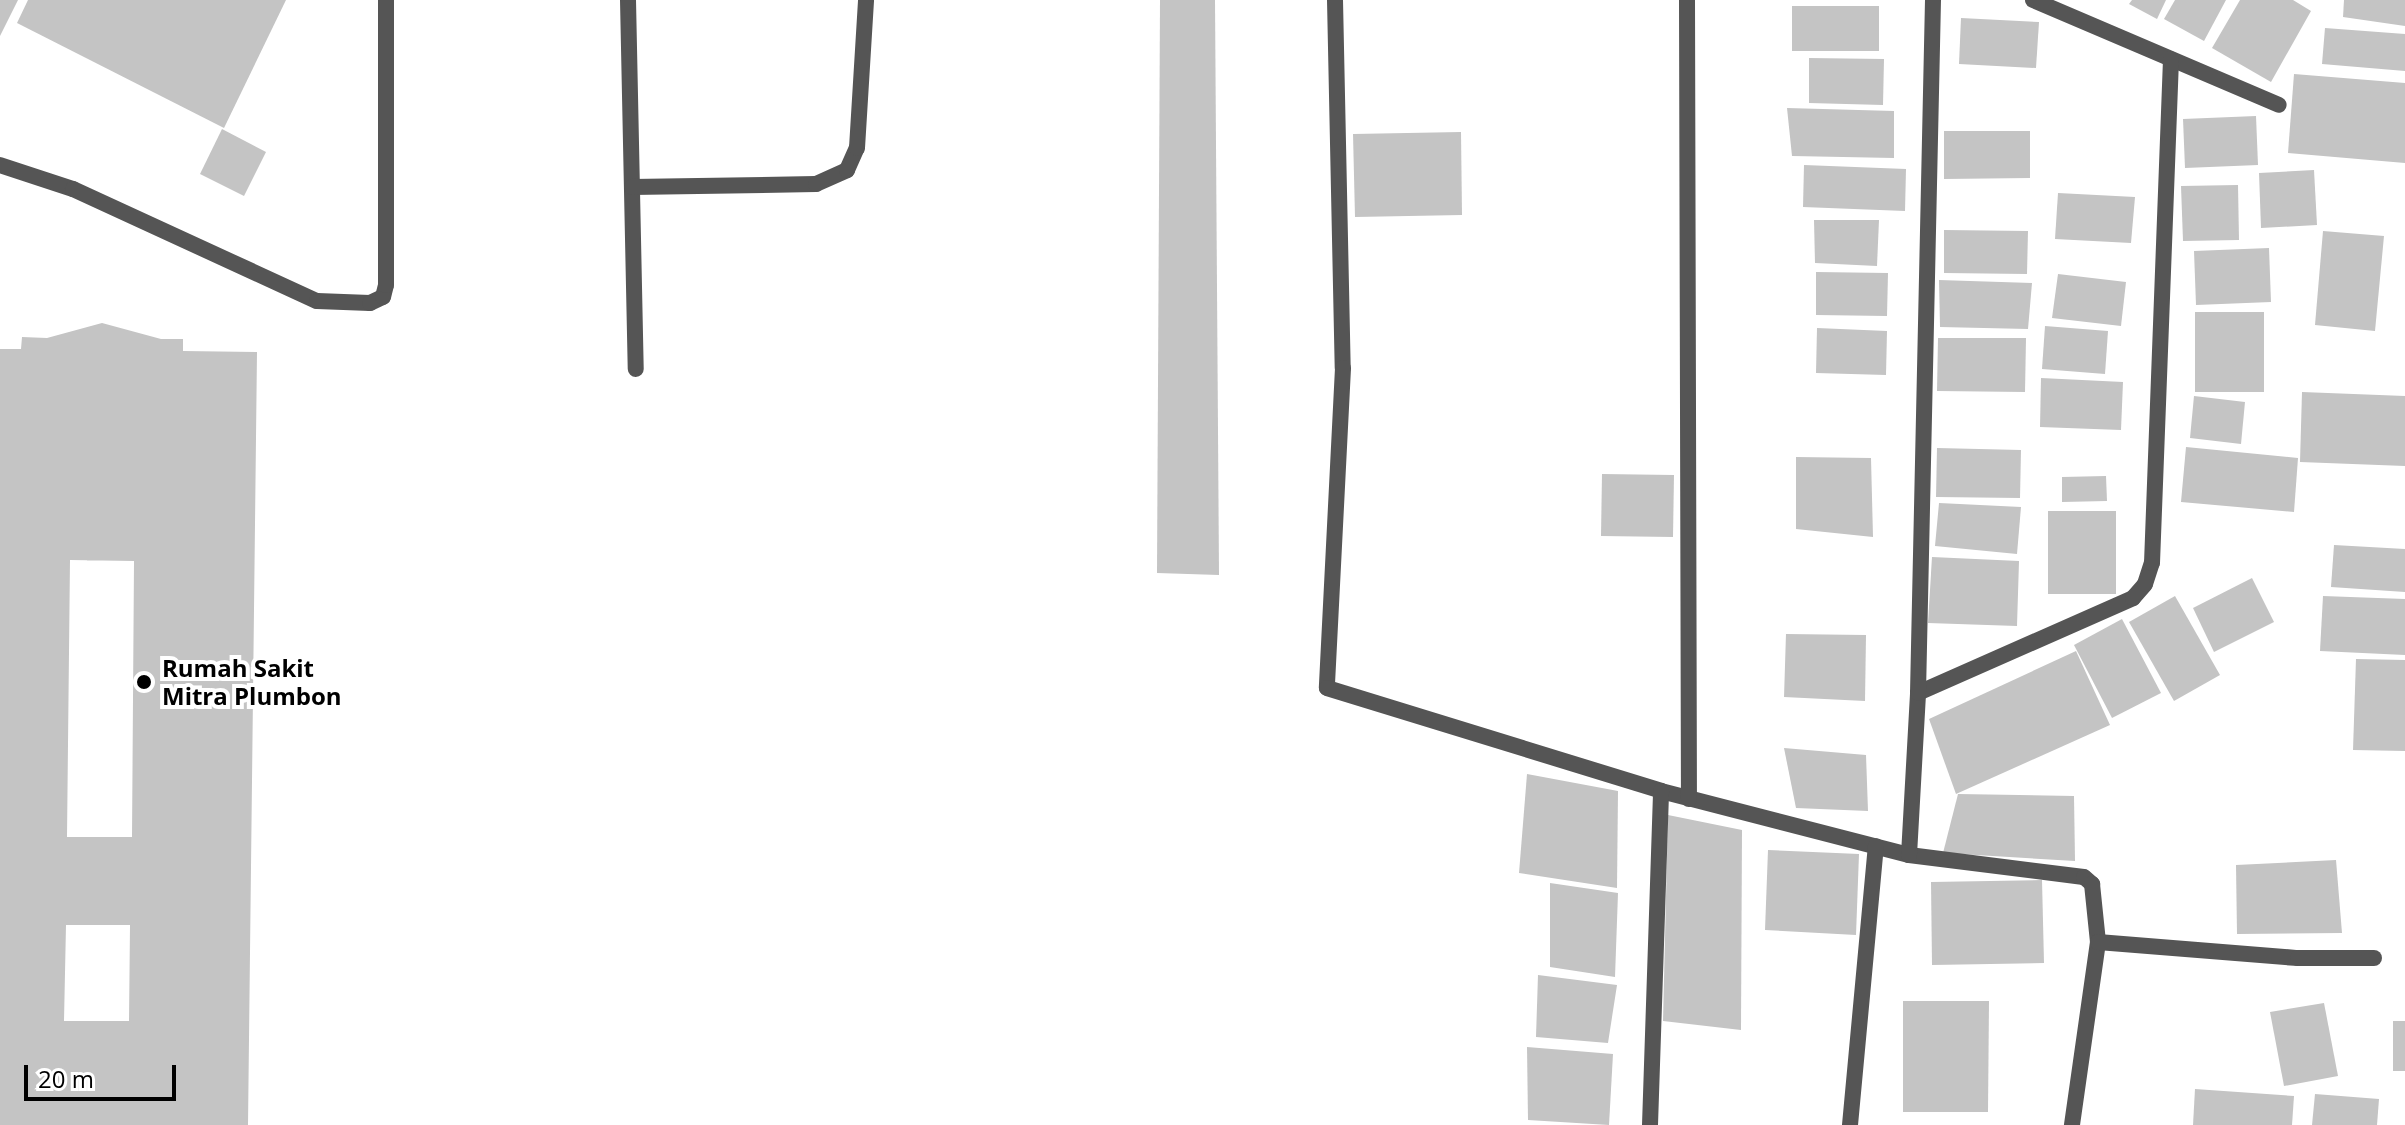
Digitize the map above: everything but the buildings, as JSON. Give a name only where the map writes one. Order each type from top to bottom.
[{"type":"street","points":[[0,165],[73,189],[317,301],[370,303],[383,297],[386,285],[386,0]]},
{"type":"street","points":[[628,0],[636,369]]},
{"type":"street","points":[[632,187],[816,184],[847,170],[857,148],[866,0]]},
{"type":"street","points":[[1335,0],[1343,368],[1327,688],[1661,791],[1909,855],[2084,877],[2094,894],[2098,942],[2072,1125]]},
{"type":"street","points":[[1687,0],[1689,799]]},
{"type":"street","points":[[1909,855],[1918,693],[1933,0]]},
{"type":"street","points":[[2033,0],[2279,105]]},
{"type":"street","points":[[1918,693],[2133,598],[2145,584],[2152,563],[2171,59]]},
{"type":"street","points":[[1650,1125],[1661,791]]},
{"type":"street","points":[[1850,1125],[1876,846]]},
{"type":"street","points":[[2098,942],[2298,958],[2374,958]]},
{"type":"place","name":"Rumah Sakit Mitra Plumbon","points":[[144,682]]}]
